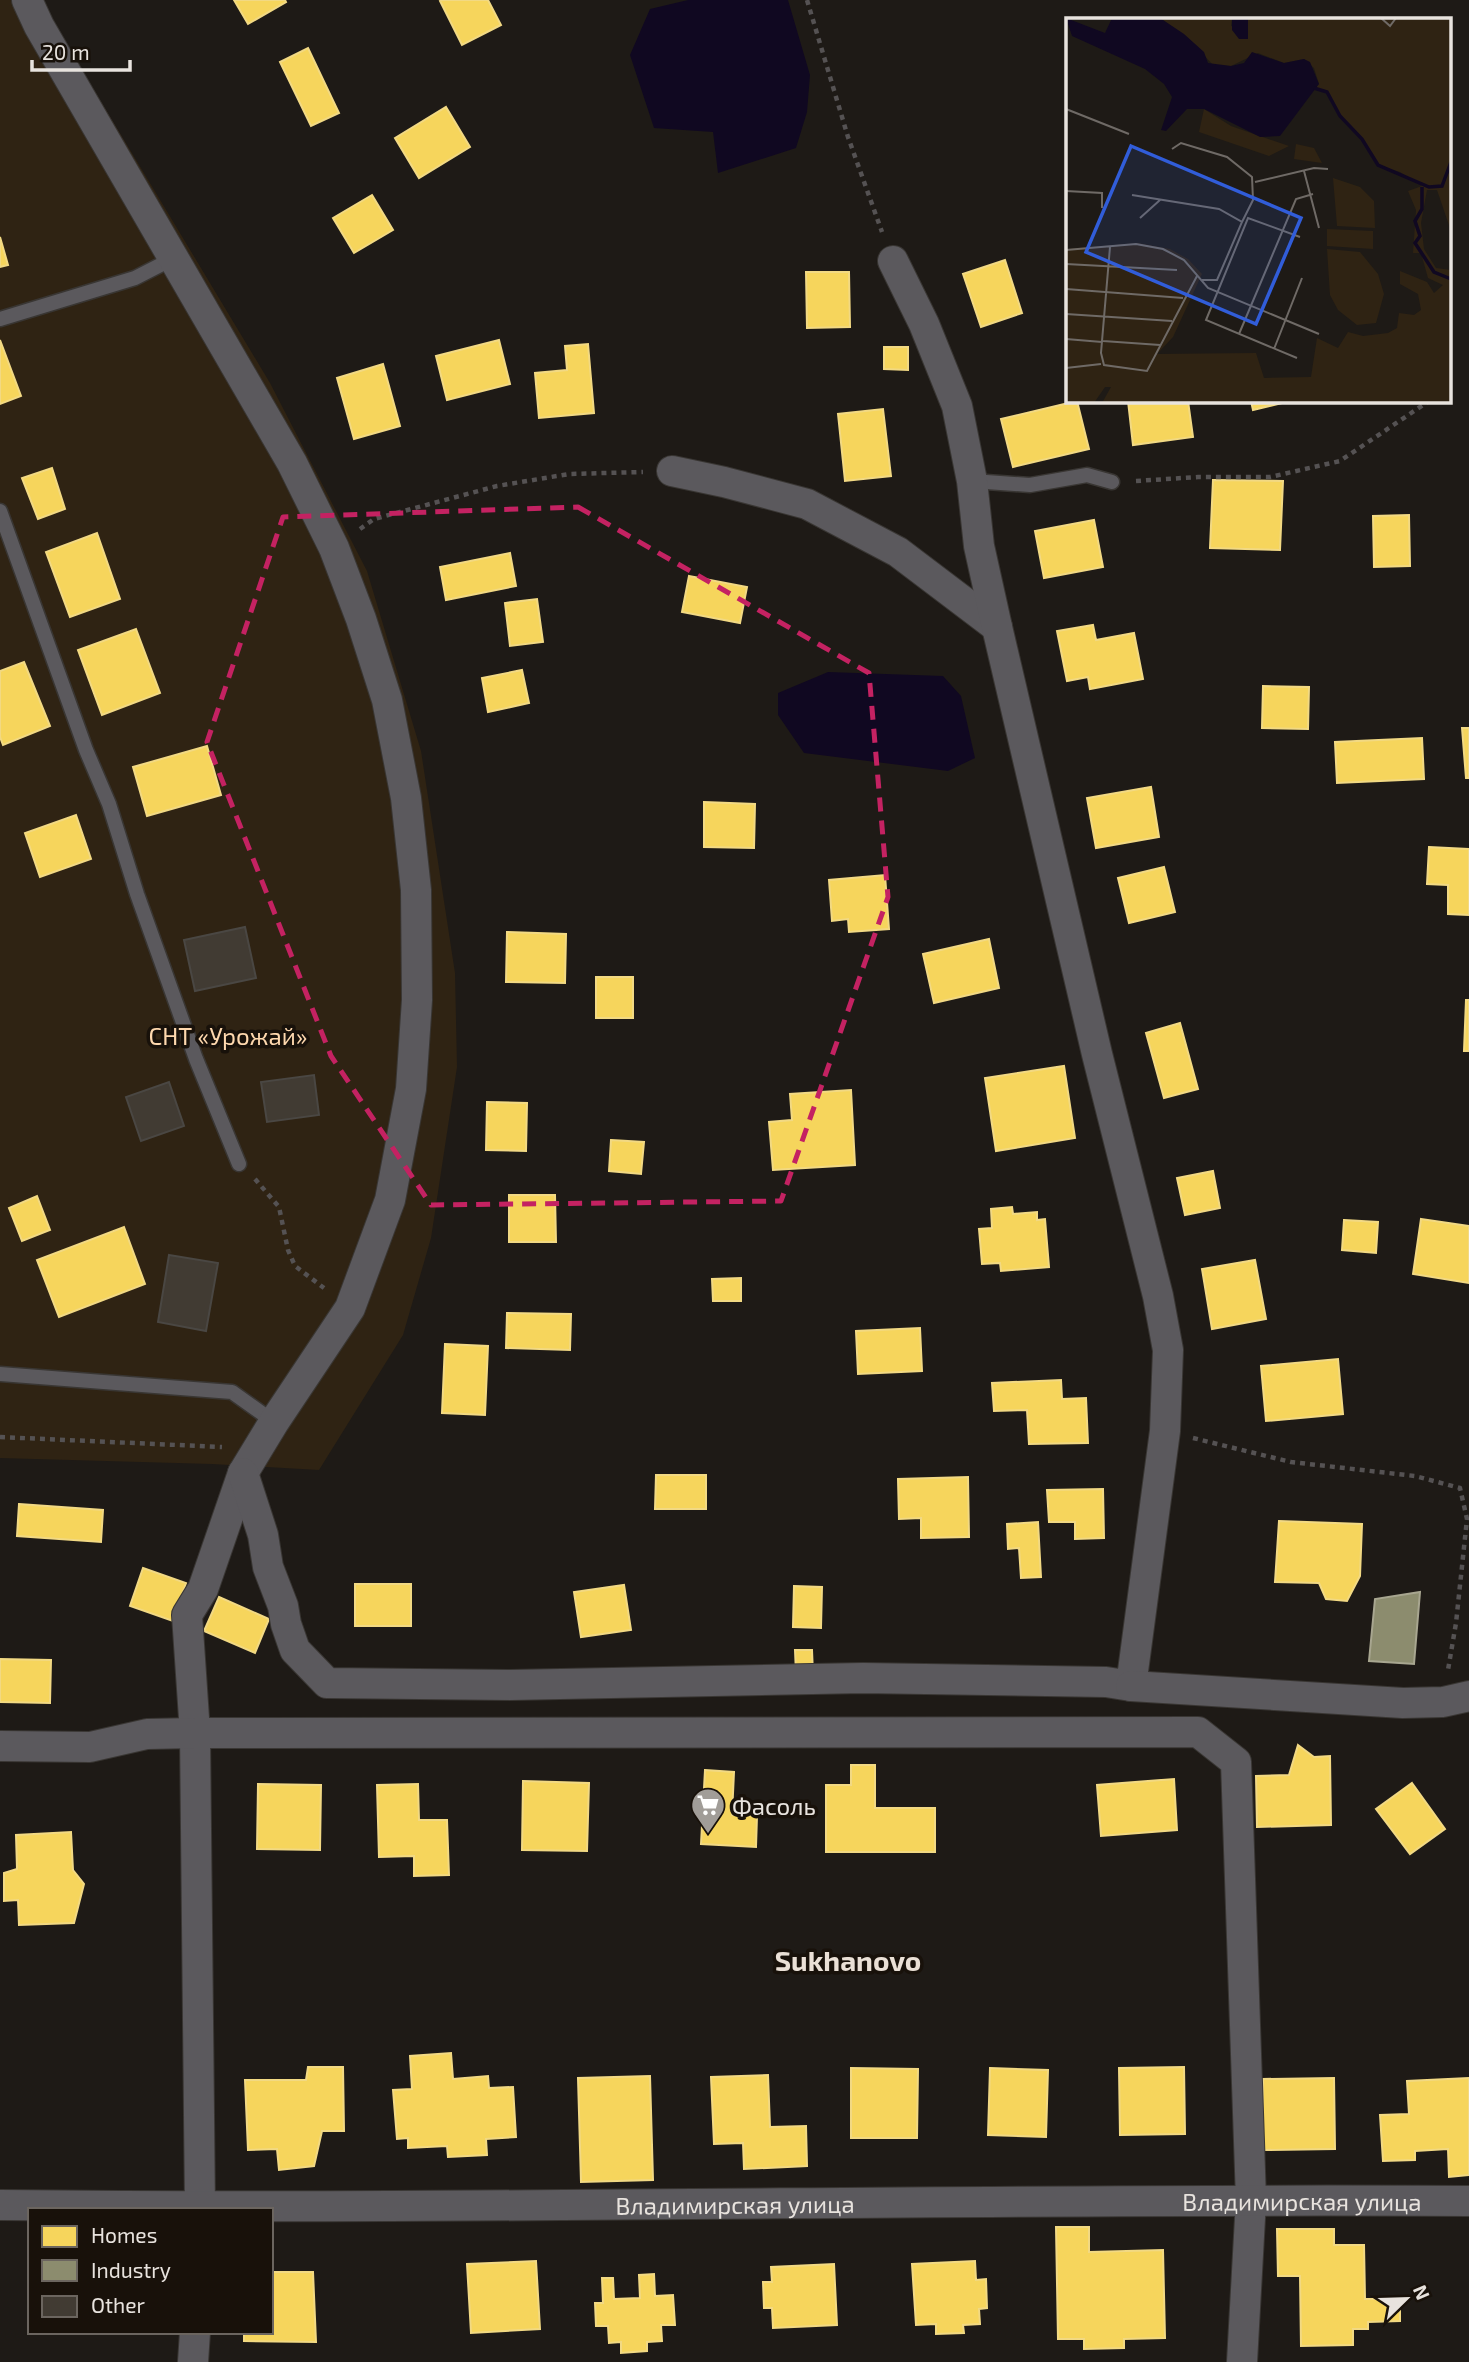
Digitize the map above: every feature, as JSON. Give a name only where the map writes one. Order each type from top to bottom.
[{"type":"street","points":[[27,0],[39,26],[172,259],[292,463],[334,548],[361,619],[387,700],[406,798],[416,890],[416,1000],[411,1089],[390,1200],[350,1308],[251,1461],[203,1589],[187,1615],[195,1733],[200,2208]]},
{"type":"street","points":[[893,261],[924,324],[957,406],[972,481],[979,546],[997,627],[1097,1054],[1158,1296],[1168,1350],[1165,1431],[1131,1686]]},
{"type":"street","points":[[672,471],[807,504],[898,552],[997,627]]},
{"type":"street","points":[[251,1461],[268,1567],[283,1606],[286,1624],[295,1650],[327,1683],[510,1685],[863,1678],[1107,1682],[1131,1686],[1404,1703],[1456,1699]]},
{"type":"street","points":[[0,1746],[90,1747],[146,1734],[195,1733],[1198,1732],[1236,1762],[1251,2200],[1242,2362]]},
{"type":"street","name":"Владимирская улица","points":[[0,2205],[200,2208],[1251,2200],[1469,2201]]},
{"type":"street","points":[[193,2362],[195,2334]]},
{"type":"lane","points":[[0,320],[135,278],[172,259]]},
{"type":"lane","points":[[972,481],[1030,485],[1087,475],[1112,482]]},
{"type":"lane","points":[[0,511],[86,750],[109,804],[137,894],[197,1059],[239,1164]]},
{"type":"lane","points":[[0,1374],[232,1392],[274,1422]]},
{"type":"path","points":[[807,0],[848,137],[893,261]]},
{"type":"path","points":[[1112,482],[1198,477],[1270,477],[1339,461],[1428,402]]},
{"type":"path","points":[[334,548],[374,519],[497,486],[569,474],[672,471]]},
{"type":"path","points":[[239,1164],[279,1207],[288,1250],[295,1266],[350,1308]]},
{"type":"path","points":[[1165,1431],[1291,1462],[1415,1476],[1460,1488],[1467,1519],[1456,1623],[1456,1699]]},
{"type":"path","points":[[0,1437],[251,1461]]},
{"type":"highlighted area","points":[[578,507],[869,673],[888,897],[781,1201],[431,1205],[331,1056],[207,742],[283,517]]},
{"type":"green space","name":"СНТ «Урожай»","points":[[0,0],[40,0],[270,383],[367,571],[421,751],[455,973],[457,1067],[431,1238],[403,1335],[319,1470],[0,1458]]},
{"type":"shaded area","points":[[688,0],[788,0],[810,75],[807,112],[796,148],[718,173],[713,132],[654,128],[630,55],[650,9]]},
{"type":"shaded area","points":[[828,672],[943,676],[961,696],[975,758],[948,771],[804,753],[778,715],[778,693]]},
{"type":"building: Homes","points":[[234,0],[285,0],[286,2],[248,24]]},
{"type":"building: Homes","points":[[488,0],[501,25],[462,45],[440,1]]},
{"type":"building: Homes","points":[[308,48],[339,113],[311,126],[280,62]]},
{"type":"building: Homes","points":[[446,107],[470,147],[419,178],[395,138]]},
{"type":"building: Homes","points":[[372,195],[393,230],[354,253],[333,218]]},
{"type":"building: Homes","points":[[0,237],[8,265],[0,267]]},
{"type":"building: Homes","points":[[1005,260],[1022,313],[981,327],[963,274]]},
{"type":"building: Homes","points":[[806,272],[849,272],[850,327],[807,328]]},
{"type":"building: Homes","points":[[0,340],[21,396],[0,404]]},
{"type":"building: Homes","points":[[499,340],[510,384],[447,400],[436,356]]},
{"type":"building: Homes","points":[[588,344],[594,413],[539,418],[535,373],[567,370],[565,346]]},
{"type":"building: Homes","points":[[884,347],[908,347],[908,370],[884,369]]},
{"type":"building: Homes","points":[[383,364],[400,426],[354,439],[337,378]]},
{"type":"building: Homes","points":[[1077,402],[1089,449],[1013,467],[1001,419]]},
{"type":"building: Homes","points":[[1128,402],[1188,402],[1193,437],[1133,445]]},
{"type":"building: Homes","points":[[1251,402],[1286,402],[1253,410]]},
{"type":"building: Homes","points":[[883,409],[891,476],[845,481],[838,414]]},
{"type":"building: Homes","points":[[52,468],[65,509],[38,519],[22,478]]},
{"type":"building: Homes","points":[[1213,480],[1283,481],[1280,550],[1210,548]]},
{"type":"building: Homes","points":[[1409,515],[1410,566],[1374,567],[1373,516]]},
{"type":"building: Homes","points":[[1094,520],[1103,567],[1044,578],[1035,531]]},
{"type":"building: Homes","points":[[97,533],[120,599],[70,617],[46,552]]},
{"type":"building: Homes","points":[[510,553],[516,586],[446,600],[440,567]]},
{"type":"building: Homes","points":[[689,576],[747,587],[740,623],[682,612]]},
{"type":"building: Homes","points":[[537,599],[543,642],[510,646],[505,603]]},
{"type":"building: Homes","points":[[1093,625],[1096,640],[1134,633],[1143,679],[1090,689],[1088,677],[1067,681],[1057,631]]},
{"type":"building: Homes","points":[[136,629],[160,693],[102,715],[78,650]]},
{"type":"building: Homes","points":[[24,662],[50,726],[3,745],[0,737],[0,671]]},
{"type":"building: Homes","points":[[522,670],[529,703],[488,712],[482,678]]},
{"type":"building: Homes","points":[[1263,686],[1309,687],[1308,729],[1262,728]]},
{"type":"building: Homes","points":[[1462,728],[1469,728],[1469,778],[1466,778]]},
{"type":"building: Homes","points":[[1422,738],[1424,779],[1337,783],[1335,742]]},
{"type":"building: Homes","points":[[207,746],[221,795],[147,816],[133,767]]},
{"type":"building: Homes","points":[[1151,787],[1159,837],[1096,848],[1087,798]]},
{"type":"building: Homes","points":[[704,802],[755,804],[754,848],[704,847]]},
{"type":"building: Homes","points":[[76,815],[91,859],[40,877],[25,833]]},
{"type":"building: Homes","points":[[1429,847],[1469,849],[1469,915],[1448,914],[1448,885],[1427,884]]},
{"type":"building: Homes","points":[[1164,867],[1175,912],[1129,923],[1118,878]]},
{"type":"building: Homes","points":[[885,875],[889,929],[849,932],[848,919],[832,921],[829,880]]},
{"type":"building: Homes","points":[[507,932],[566,934],[565,983],[506,982]]},
{"type":"building: Homes","points":[[989,939],[999,988],[934,1003],[923,954]]},
{"type":"building: Homes","points":[[596,977],[633,977],[633,1018],[596,1018]]},
{"type":"building: Homes","points":[[1466,1000],[1469,1000],[1469,1051],[1464,1051]]},
{"type":"building: Homes","points":[[1180,1023],[1198,1089],[1164,1098],[1146,1033]]},
{"type":"building: Homes","points":[[1064,1066],[1075,1138],[996,1151],[985,1078]]},
{"type":"building: Homes","points":[[851,1090],[855,1165],[773,1170],[769,1122],[792,1120],[790,1094]]},
{"type":"building: Homes","points":[[487,1102],[527,1103],[526,1151],[486,1150]]},
{"type":"building: Homes","points":[[611,1140],[644,1142],[641,1174],[609,1171]]},
{"type":"building: Homes","points":[[1213,1171],[1220,1208],[1185,1215],[1177,1178]]},
{"type":"building: Homes","points":[[509,1195],[555,1195],[556,1242],[509,1242]]},
{"type":"building: Homes","points":[[37,1196],[50,1230],[22,1241],[9,1208]]},
{"type":"building: Homes","points":[[1012,1207],[1013,1214],[1037,1212],[1037,1220],[1045,1219],[1049,1267],[1001,1271],[1000,1263],[982,1264],[979,1229],[992,1228],[991,1209]]},
{"type":"building: Homes","points":[[1421,1219],[1469,1226],[1469,1283],[1413,1274]]},
{"type":"building: Homes","points":[[1344,1220],[1378,1222],[1376,1253],[1342,1250]]},
{"type":"building: Homes","points":[[124,1227],[145,1284],[59,1317],[37,1260]]},
{"type":"building: Homes","points":[[1255,1260],[1266,1319],[1212,1329],[1202,1269]]},
{"type":"building: Homes","points":[[741,1278],[741,1301],[713,1301],[712,1279]]},
{"type":"building: Homes","points":[[507,1313],[571,1314],[570,1350],[506,1348]]},
{"type":"building: Homes","points":[[920,1328],[922,1371],[858,1374],[856,1331]]},
{"type":"building: Homes","points":[[445,1344],[488,1346],[485,1415],[442,1413]]},
{"type":"building: Homes","points":[[1338,1359],[1343,1414],[1266,1421],[1261,1366]]},
{"type":"building: Homes","points":[[1061,1380],[1062,1399],[1086,1398],[1088,1443],[1029,1444],[1027,1410],[994,1411],[992,1383]]},
{"type":"building: Homes","points":[[656,1475],[706,1475],[706,1509],[655,1509]]},
{"type":"building: Homes","points":[[968,1477],[969,1537],[921,1538],[921,1518],[899,1519],[898,1479]]},
{"type":"building: Homes","points":[[1103,1489],[1104,1538],[1075,1539],[1075,1522],[1049,1522],[1047,1490]]},
{"type":"building: Homes","points":[[19,1504],[103,1510],[101,1542],[17,1536]]},
{"type":"building: Homes","points":[[1279,1521],[1362,1524],[1360,1576],[1347,1601],[1326,1599],[1319,1583],[1275,1582]]},
{"type":"building: Homes","points":[[1038,1522],[1041,1577],[1021,1578],[1019,1548],[1008,1549],[1007,1524]]},
{"type":"building: Homes","points":[[143,1568],[186,1583],[173,1621],[130,1606]]},
{"type":"building: Homes","points":[[355,1584],[411,1584],[411,1626],[355,1626]]},
{"type":"building: Homes","points":[[624,1585],[631,1630],[581,1637],[574,1592]]},
{"type":"building: Homes","points":[[794,1586],[822,1587],[821,1628],[793,1627]]},
{"type":"building: Homes","points":[[219,1597],[269,1619],[255,1653],[204,1631]]},
{"type":"building: Homes","points":[[795,1650],[812,1650],[813,1674],[796,1674]]},
{"type":"building: Homes","points":[[0,1659],[51,1660],[50,1703],[0,1702]]},
{"type":"building: Homes","points":[[1298,1745],[1314,1757],[1330,1756],[1331,1825],[1257,1827],[1256,1776],[1289,1775]]},
{"type":"building: Homes","points":[[851,1765],[875,1765],[875,1808],[935,1808],[935,1852],[826,1852],[826,1785],[851,1785]]},
{"type":"building: Homes","points":[[705,1770],[734,1772],[732,1815],[757,1816],[756,1847],[701,1844]]},
{"type":"building: Homes","points":[[1174,1779],[1177,1830],[1101,1836],[1097,1785]]},
{"type":"building: Homes","points":[[523,1781],[589,1783],[587,1851],[522,1850]]},
{"type":"building: Homes","points":[[1412,1783],[1445,1829],[1410,1854],[1376,1809]]},
{"type":"building: Homes","points":[[258,1784],[321,1785],[320,1850],[257,1849]]},
{"type":"building: Homes","points":[[418,1784],[419,1820],[447,1820],[449,1875],[414,1876],[414,1856],[379,1857],[377,1785]]},
{"type":"building: Homes","points":[[71,1832],[73,1870],[84,1884],[74,1923],[19,1925],[18,1900],[4,1901],[4,1873],[17,1869],[16,1835]]},
{"type":"building: Homes","points":[[451,2053],[453,2079],[488,2076],[489,2088],[513,2087],[516,2137],[486,2139],[487,2155],[448,2157],[447,2146],[408,2148],[408,2138],[397,2139],[393,2090],[412,2089],[410,2056]]},
{"type":"building: Homes","points":[[308,2067],[343,2067],[344,2131],[322,2131],[314,2166],[279,2170],[277,2149],[248,2150],[245,2080],[306,2080]]},
{"type":"building: Homes","points":[[1184,2067],[1185,2134],[1120,2135],[1119,2068]]},
{"type":"building: Homes","points":[[851,2068],[918,2069],[917,2138],[851,2138]]},
{"type":"building: Homes","points":[[990,2068],[1048,2070],[1046,2137],[988,2135]]},
{"type":"building: Homes","points":[[768,2075],[770,2127],[806,2126],[807,2166],[744,2169],[743,2143],[714,2144],[711,2077]]},
{"type":"building: Homes","points":[[650,2076],[653,2180],[581,2182],[578,2078]]},
{"type":"building: Homes","points":[[1334,2078],[1335,2149],[1263,2150],[1263,2079]]},
{"type":"building: Homes","points":[[1469,2078],[1469,2175],[1449,2177],[1448,2149],[1415,2151],[1415,2160],[1383,2161],[1380,2115],[1409,2114],[1407,2081]]},
{"type":"building: Homes","points":[[1056,2227],[1089,2227],[1089,2252],[1163,2250],[1165,2338],[1124,2339],[1124,2348],[1084,2349],[1084,2339],[1058,2339]]},
{"type":"building: Homes","points":[[1277,2229],[1334,2229],[1334,2245],[1364,2245],[1365,2299],[1400,2299],[1400,2321],[1368,2322],[1368,2329],[1353,2329],[1353,2345],[1301,2346],[1300,2276],[1278,2276]]},
{"type":"building: Homes","points":[[536,2261],[540,2329],[471,2333],[467,2264]]},
{"type":"building: Homes","points":[[975,2261],[976,2280],[986,2279],[987,2308],[979,2309],[980,2324],[963,2325],[964,2333],[936,2334],[936,2324],[916,2325],[912,2264]]},
{"type":"building: Homes","points":[[834,2264],[837,2325],[773,2328],[772,2308],[764,2308],[763,2282],[772,2282],[771,2267]]},
{"type":"building: Homes","points":[[273,2272],[313,2272],[316,2342],[244,2341],[244,2334],[273,2334]]},
{"type":"building: Homes","points":[[654,2274],[655,2296],[673,2295],[675,2325],[661,2325],[662,2341],[647,2342],[647,2351],[621,2353],[621,2342],[609,2343],[608,2326],[596,2326],[595,2303],[603,2303],[602,2278],[613,2278],[614,2299],[640,2298],[639,2275]]},
{"type":"building: Industry","points":[[1420,1592],[1414,1664],[1369,1661],[1375,1599]]},
{"type":"building: Other","points":[[245,927],[256,978],[195,991],[184,940]]},
{"type":"building: Other","points":[[314,1075],[319,1115],[267,1122],[261,1082]]},
{"type":"building: Other","points":[[169,1082],[184,1126],[141,1141],[126,1097]]},
{"type":"building: Other","points":[[169,1255],[218,1263],[206,1331],[158,1322]]},
{"type":"place","name":"Фасоль","points":[[708,1835]]},
{"type":"district","name":"Sukhanovo","points":[[848,1960]]}]
